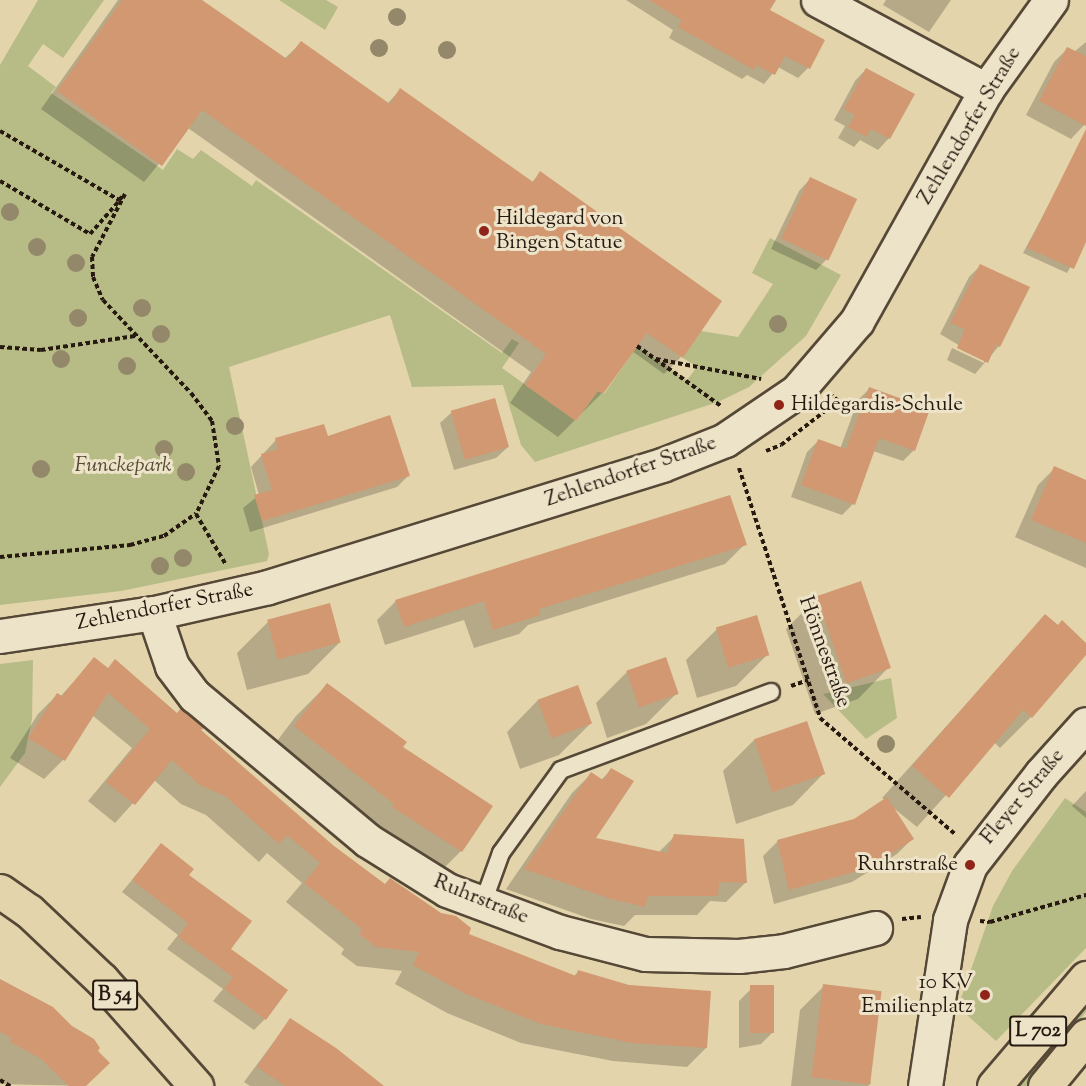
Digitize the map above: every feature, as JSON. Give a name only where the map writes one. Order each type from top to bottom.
[{"type":"main road","name":"B 54","points":[[0,874],[29,910],[102,980],[196,1086]]},
{"type":"main road","name":"B 54","points":[[0,891],[29,910]]},
{"type":"main road","name":"L 702","points":[[994,1086],[1086,978]]},
{"type":"main road","name":"L 702","points":[[1045,1086],[1086,1036]]},
{"type":"street","points":[[818,0],[986,90]]},
{"type":"street","name":"Zehlendorfer Straße","points":[[0,636],[154,613],[230,596],[382,554],[662,465],[725,440],[797,391],[857,321],[986,90],[1051,0]]},
{"type":"street","name":"Ruhrstraße","points":[[154,613],[180,679],[260,753],[395,859],[447,890],[484,900],[560,932],[645,954],[739,956],[784,951],[875,928]]},
{"type":"street","name":"Fleyer Straße","points":[[925,1086],[950,920],[978,851],[1086,724]]},
{"type":"lane","points":[[484,900],[501,853],[561,770],[771,692]]},
{"type":"path","points":[[0,131],[119,200],[125,194]]},
{"type":"path","points":[[0,181],[90,234],[125,194]]},
{"type":"path","points":[[0,557],[130,545],[164,536],[196,514],[212,487],[219,466],[212,421],[191,393],[103,300],[93,277],[92,257],[125,194]]},
{"type":"path","points":[[0,348],[41,350],[135,336]]},
{"type":"path","points":[[637,346],[721,406]]},
{"type":"path","points":[[656,359],[760,378],[768,387]]},
{"type":"path","name":"Hönnestraße","points":[[737,469],[820,718],[955,834]]},
{"type":"path","points":[[196,514],[225,562],[230,596]]},
{"type":"path","points":[[875,928],[905,918],[990,922],[1086,894]]},
{"type":"path","points":[[0,1080],[10,1086]]},
{"type":"green space","name":"Funckepark","points":[[38,0],[104,0],[63,58],[43,44],[28,66],[56,87],[51,93],[163,170],[177,149],[193,159],[201,150],[252,186],[256,180],[502,353],[512,339],[519,343],[502,368],[576,421],[598,391],[604,394],[637,346],[687,380],[697,367],[683,358],[701,331],[738,337],[773,284],[752,273],[770,238],[841,275],[806,336],[749,387],[718,402],[535,462],[521,445],[503,385],[412,387],[390,315],[229,367],[269,554],[267,561],[121,591],[0,605],[0,65]]},
{"type":"green space","points":[[279,0],[326,0],[338,7],[325,30]]},
{"type":"green space","points":[[33,660],[32,719],[25,753],[0,787],[0,664]]},
{"type":"green space","points":[[891,678],[897,718],[866,739],[823,694]]},
{"type":"green space","points":[[1065,798],[1086,812],[1086,948],[996,1041],[958,1007],[993,906],[1012,871]]},
{"type":"green space","points":[[1086,1002],[1086,1012],[1027,1086],[1016,1086]]},
{"type":"building","points":[[122,0],[202,0],[287,59],[301,41],[390,104],[400,88],[533,182],[540,171],[722,301],[683,358],[647,333],[603,394],[598,391],[576,421],[525,385],[546,354],[202,110],[162,166],[57,91]]},
{"type":"building","points":[[649,0],[776,0],[770,10],[825,40],[810,69],[785,56],[775,75],[756,65],[754,70],[678,27],[682,20]]},
{"type":"building","points":[[1067,47],[1086,56],[1086,126],[1039,101]]},
{"type":"building","points":[[866,68],[915,94],[890,139],[871,129],[866,137],[848,127],[855,115],[844,109]]},
{"type":"building","points":[[1086,129],[1086,242],[1074,269],[1027,248]]},
{"type":"building","points":[[810,177],[857,199],[828,261],[781,239]]},
{"type":"building","points":[[980,264],[1030,287],[1000,347],[996,345],[988,363],[957,348],[965,329],[950,323]]},
{"type":"building","points":[[869,387],[930,409],[915,451],[879,438],[855,505],[801,485],[818,439],[846,449]]},
{"type":"building","points":[[495,398],[509,447],[465,460],[451,411]]},
{"type":"building","points":[[390,415],[410,476],[262,521],[254,495],[272,490],[261,454],[278,449],[275,438],[324,424],[328,436]]},
{"type":"building","points":[[1054,466],[1086,480],[1086,543],[1031,520]]},
{"type":"building","points":[[730,495],[747,545],[539,609],[540,615],[493,630],[484,601],[404,627],[395,600]]},
{"type":"building","points":[[861,581],[891,668],[847,683],[817,596]]},
{"type":"building","points":[[330,603],[341,643],[278,659],[267,620]]},
{"type":"building","points":[[1045,614],[1058,625],[1062,620],[1086,643],[1086,655],[1032,718],[1023,710],[949,798],[912,766]]},
{"type":"building","points":[[757,615],[769,655],[728,668],[716,628]]},
{"type":"building","points":[[94,657],[108,668],[115,659],[177,713],[181,708],[204,728],[201,730],[334,846],[385,884],[390,878],[441,913],[456,916],[471,928],[469,934],[576,976],[578,970],[629,985],[711,991],[707,1048],[632,1043],[541,1024],[466,994],[413,965],[419,952],[376,947],[359,934],[362,929],[304,883],[320,863],[287,835],[279,844],[225,796],[200,785],[172,760],[135,805],[106,782],[150,729],[108,693],[65,761],[28,738],[57,693],[62,696]]},
{"type":"building","points":[[666,657],[679,694],[639,708],[626,671]]},
{"type":"building","points":[[327,683],[407,742],[403,747],[493,806],[462,852],[392,807],[394,804],[294,726]]},
{"type":"building","points":[[578,685],[592,724],[552,738],[538,700]]},
{"type":"building","points":[[807,721],[825,774],[772,792],[754,739]]},
{"type":"building","points":[[611,768],[634,781],[596,838],[667,853],[674,834],[744,839],[747,883],[719,882],[718,896],[648,896],[645,907],[611,899],[524,869],[591,772],[603,780]]},
{"type":"building","points":[[887,797],[914,839],[869,868],[789,890],[777,840],[854,819]]},
{"type":"building","points":[[161,843],[194,869],[189,875],[252,921],[231,949],[288,990],[266,1020],[224,989],[233,977],[178,937],[188,923],[132,880]]},
{"type":"building","points":[[0,979],[53,1007],[72,1026],[94,1039],[100,1048],[98,1051],[110,1063],[86,1086],[69,1086],[40,1058],[10,1042],[11,1038],[0,1032]]},
{"type":"building","points":[[823,984],[882,991],[870,1084],[812,1077]]},
{"type":"building","points":[[750,985],[774,985],[774,1033],[750,1033]]},
{"type":"building","points":[[290,1018],[336,1048],[384,1086],[285,1086],[257,1067]]},
{"type":"place","name":"Hildegard von Bingen Statue","points":[[484,231]]},
{"type":"place","name":"Hildegardis-Schule","points":[[779,405]]},
{"type":"place","name":"Ruhrstraße","points":[[970,865]]},
{"type":"place","name":"10 KV Emilienplatz","points":[[985,995]]}]
